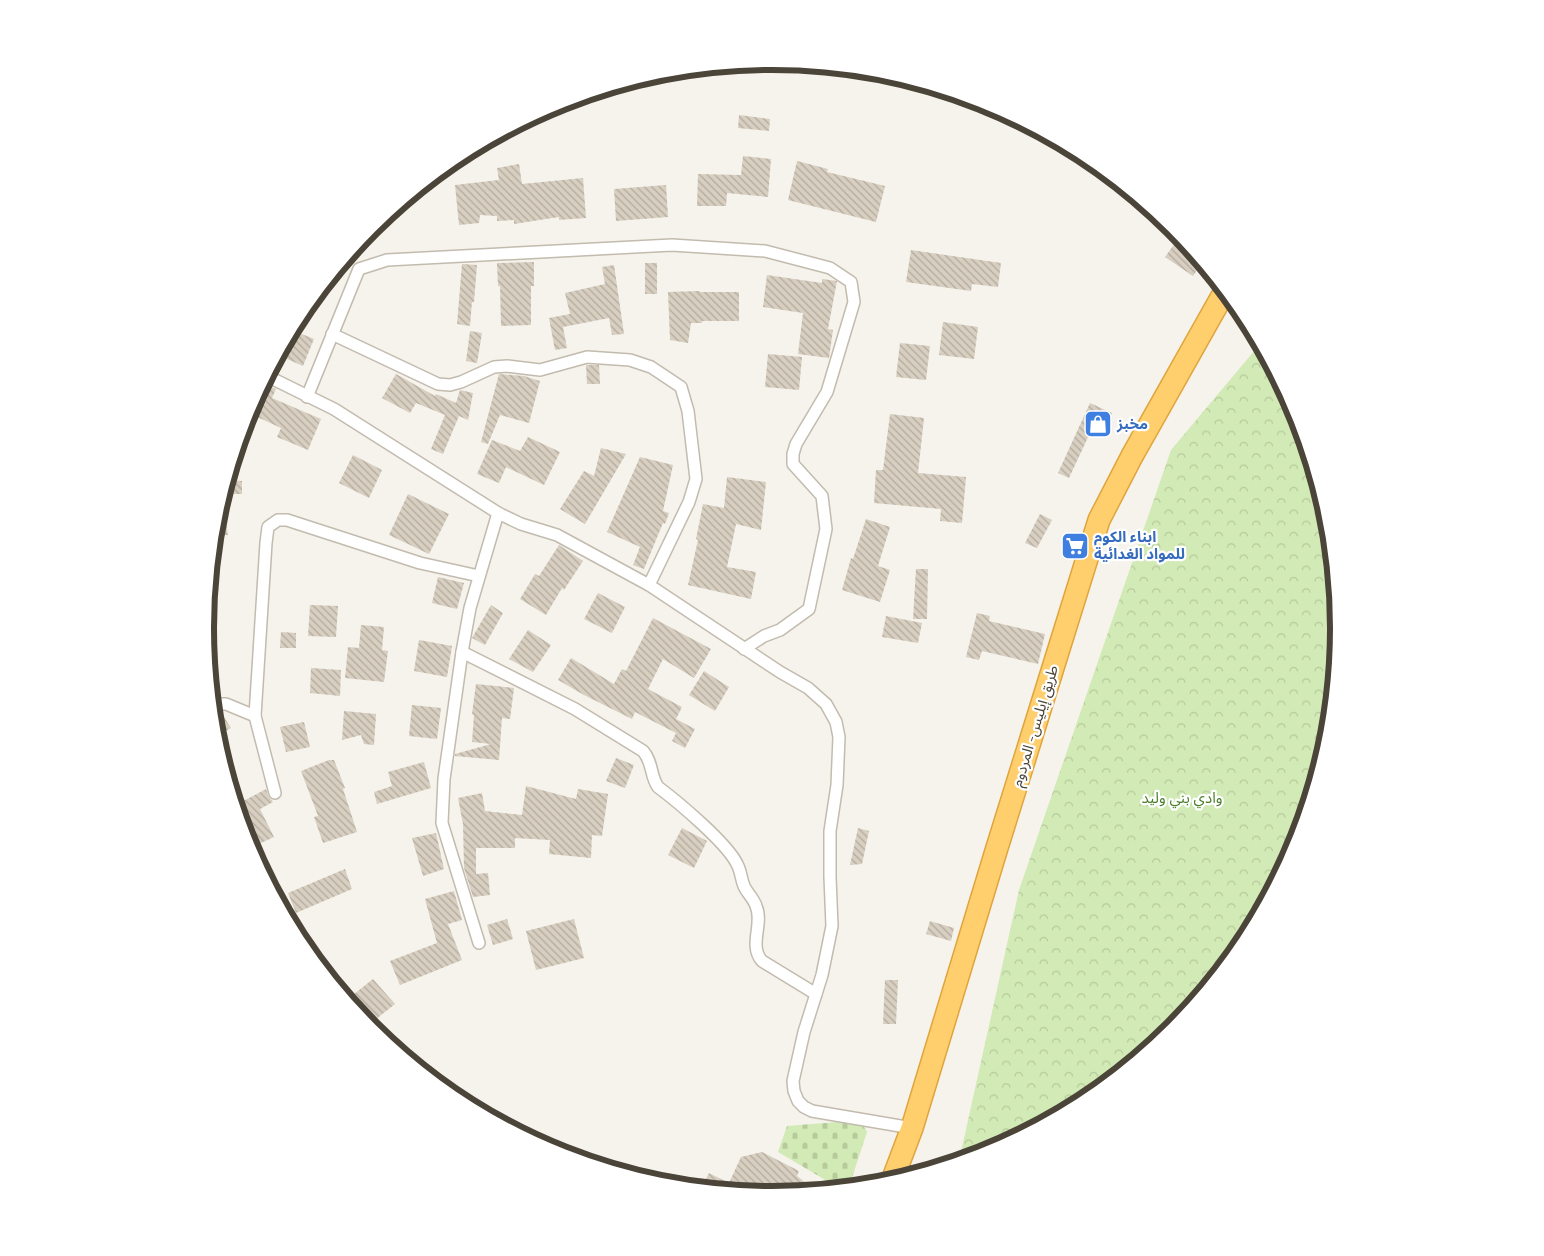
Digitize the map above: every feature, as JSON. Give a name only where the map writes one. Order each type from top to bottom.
[{"type":"highway","name":"طريق إيليس- المردوم","points":[[896,1172],[912,1128],[1099,520],[1221,297]]},
{"type":"street","points":[[307,397],[359,269],[387,260],[672,245],[765,251],[830,268],[851,282],[854,302],[827,392],[796,444],[793,454],[793,464],[822,496],[826,529],[809,609],[780,630],[764,636],[744,649]]},
{"type":"street","points":[[332,334],[438,384],[450,385],[461,382],[494,367],[507,366],[540,370],[587,357],[630,360],[651,367],[680,387],[688,411],[696,479],[689,502],[649,585]]},
{"type":"street","points":[[273,379],[334,409],[498,513],[521,524],[557,535],[649,585],[744,649],[808,688],[826,704],[836,722],[839,737],[837,785],[830,831],[832,926],[822,975],[804,1032],[793,1081],[794,1091],[798,1101],[812,1111],[912,1128]]},
{"type":"street","points":[[479,943],[442,823],[444,779],[462,652],[470,608],[498,513]]},
{"type":"street","points":[[275,792],[254,716],[268,527],[278,520],[287,520],[420,563],[479,576]]},
{"type":"street","points":[[462,652],[575,709],[643,752],[650,760],[653,776],[658,787],[716,837],[737,864],[745,887],[756,906],[759,918],[755,949],[758,956],[762,961],[816,994]]},
{"type":"street","points":[[220,704],[226,704],[254,716]]},
{"type":"green space","name":"وادي بني وليد","points":[[1255,350],[1288,414],[1300,449],[1311,484],[1325,555],[1329,592],[1329,664],[1319,737],[1311,772],[1288,842],[1255,907],[1215,968],[1192,996],[1140,1048],[1082,1092],[1019,1128],[986,1144],[961,1153],[1019,890],[1171,450]]},
{"type":"green space","points":[[837,1122],[863,1125],[867,1132],[851,1180],[830,1183],[778,1152],[787,1126]]},
{"type":"building","points":[[739,115],[770,119],[769,131],[738,128]]},
{"type":"building","points":[[743,156],[771,159],[768,197],[727,193],[726,206],[697,206],[698,174],[741,175]]},
{"type":"building","points":[[797,161],[828,169],[827,172],[885,186],[876,222],[788,200]]},
{"type":"building","points":[[519,164],[522,184],[583,178],[586,218],[559,220],[559,217],[514,224],[514,220],[497,221],[497,216],[480,215],[479,223],[459,225],[455,185],[499,180],[497,168]]},
{"type":"building","points":[[666,185],[668,217],[616,221],[614,189]]},
{"type":"building","points":[[1176,242],[1199,268],[1193,276],[1165,257]]},
{"type":"building","points":[[911,250],[1001,263],[998,287],[972,284],[971,291],[906,282]]},
{"type":"building","points":[[534,262],[534,286],[531,286],[531,325],[501,326],[500,286],[498,286],[497,263]]},
{"type":"building","points":[[645,263],[657,263],[657,294],[645,294]]},
{"type":"building","points":[[462,264],[477,265],[470,326],[457,324]]},
{"type":"building","points":[[614,265],[624,334],[612,335],[609,318],[563,327],[567,348],[555,350],[549,318],[570,314],[565,293],[605,284],[602,267]]},
{"type":"building","points":[[767,275],[822,283],[822,279],[837,281],[828,329],[833,330],[829,358],[798,354],[803,313],[763,307]]},
{"type":"building","points":[[668,292],[739,292],[739,321],[702,321],[702,323],[691,323],[688,343],[670,340]]},
{"type":"building","points":[[943,322],[978,327],[974,359],[939,355]]},
{"type":"building","points":[[470,331],[482,333],[477,363],[466,361]]},
{"type":"building","points":[[299,333],[314,339],[303,366],[284,358]]},
{"type":"building","points":[[900,343],[930,346],[926,380],[896,377]]},
{"type":"building","points":[[768,354],[802,357],[799,390],[765,387]]},
{"type":"building","points":[[586,365],[599,365],[600,384],[587,384]]},
{"type":"building","points":[[396,374],[435,396],[436,394],[456,403],[460,390],[473,393],[468,420],[459,416],[443,454],[431,449],[445,415],[416,403],[410,413],[382,398]]},
{"type":"building","points":[[499,374],[524,376],[540,381],[529,423],[500,415],[488,444],[481,442]]},
{"type":"building","points":[[270,386],[276,389],[272,398],[321,419],[308,450],[277,437],[281,428],[255,416]]},
{"type":"building","points":[[1090,403],[1112,413],[1106,425],[1096,420],[1069,478],[1058,473]]},
{"type":"building","points":[[890,414],[924,418],[918,473],[966,477],[962,523],[940,521],[941,509],[874,503],[876,470],[883,470]]},
{"type":"building","points":[[528,437],[560,452],[544,485],[506,467],[499,483],[477,474],[492,440],[520,451]]},
{"type":"building","points":[[601,448],[626,454],[585,524],[560,509],[584,471],[594,476]]},
{"type":"building","points":[[353,455],[382,470],[369,498],[339,483]]},
{"type":"building","points":[[640,457],[673,465],[663,511],[669,513],[644,569],[633,565],[640,547],[607,532]]},
{"type":"building","points":[[727,477],[766,482],[761,530],[736,524],[727,567],[756,572],[751,599],[688,585],[698,540],[696,539],[703,504],[724,508]]},
{"type":"building","points":[[234,480],[242,481],[242,494],[231,494]]},
{"type":"building","points":[[408,494],[449,514],[429,554],[389,535]]},
{"type":"building","points":[[1040,514],[1052,520],[1037,548],[1025,543]]},
{"type":"building","points":[[225,518],[228,535],[222,535]]},
{"type":"building","points":[[866,519],[890,527],[878,566],[890,570],[880,602],[842,590],[851,558],[853,559]]},
{"type":"building","points":[[559,545],[583,561],[564,590],[562,588],[546,615],[520,599],[535,574],[539,576]]},
{"type":"building","points":[[916,569],[928,569],[927,619],[913,619]]},
{"type":"building","points":[[438,577],[464,583],[457,609],[432,603]]},
{"type":"building","points":[[598,593],[625,607],[612,633],[584,619]]},
{"type":"building","points":[[310,605],[338,606],[336,637],[308,636]]},
{"type":"building","points":[[491,605],[503,613],[485,645],[472,638]]},
{"type":"building","points":[[977,613],[990,616],[989,621],[1045,634],[1038,664],[982,651],[979,660],[966,657]]},
{"type":"building","points":[[886,616],[922,623],[918,643],[882,637]]},
{"type":"building","points":[[653,618],[711,649],[694,678],[663,659],[648,689],[682,707],[676,719],[695,729],[685,748],[672,741],[676,733],[635,712],[632,719],[558,680],[571,658],[614,684],[622,669],[626,671]]},
{"type":"building","points":[[361,625],[384,627],[382,650],[388,651],[384,682],[345,678],[348,647],[359,648]]},
{"type":"building","points":[[528,630],[551,645],[533,672],[509,659]]},
{"type":"building","points":[[281,632],[296,633],[296,648],[280,648]]},
{"type":"building","points":[[419,640],[452,646],[447,677],[414,671]]},
{"type":"building","points":[[311,668],[341,670],[340,696],[310,693]]},
{"type":"building","points":[[704,671],[729,687],[715,711],[689,695]]},
{"type":"building","points":[[476,684],[514,688],[510,719],[502,718],[499,760],[455,756],[455,754],[491,744],[472,742],[474,715],[472,714]]},
{"type":"building","points":[[412,705],[441,708],[437,739],[409,736]]},
{"type":"building","points":[[344,711],[376,714],[374,745],[364,744],[361,735],[342,740]]},
{"type":"building","points":[[224,717],[231,728],[224,732],[222,718]]},
{"type":"building","points":[[304,722],[310,747],[286,752],[280,727]]},
{"type":"building","points":[[616,758],[634,765],[625,788],[606,781]]},
{"type":"building","points":[[329,760],[334,760],[345,788],[343,789],[357,832],[323,843],[314,817],[318,816],[301,771]]},
{"type":"building","points":[[424,762],[431,788],[377,804],[374,792],[392,786],[388,772]]},
{"type":"building","points":[[526,786],[576,799],[578,789],[608,794],[602,836],[592,835],[591,858],[549,854],[550,840],[515,838],[515,848],[476,848],[476,874],[488,873],[490,895],[473,897],[464,868],[463,824],[458,798],[482,793],[485,811],[522,815]]},
{"type":"building","points":[[266,789],[273,802],[260,809],[274,837],[257,845],[242,802]]},
{"type":"building","points":[[682,828],[707,841],[694,868],[668,855]]},
{"type":"building","points":[[858,828],[869,831],[862,864],[850,865]]},
{"type":"building","points":[[436,833],[444,869],[423,876],[412,838]]},
{"type":"building","points":[[345,869],[352,889],[296,913],[288,893]]},
{"type":"building","points":[[454,891],[462,920],[448,924],[462,960],[400,985],[390,961],[437,943],[425,899]]},
{"type":"building","points":[[507,919],[513,939],[493,945],[487,925]]},
{"type":"building","points":[[574,919],[584,958],[536,970],[526,931]]},
{"type":"building","points":[[930,921],[954,928],[951,941],[926,934]]},
{"type":"building","points":[[373,979],[395,1004],[375,1020],[354,994]]},
{"type":"building","points":[[885,980],[898,980],[896,1024],[883,1024]]},
{"type":"building","points":[[762,1152],[799,1171],[797,1176],[809,1185],[736,1185],[705,1182],[709,1173],[729,1183],[741,1157]]},
{"type":"place","name":"مخبز","points":[[1098,424]]},
{"type":"place","name":"ابناء الكوم للمواد الغدائية","points":[[1075,546]]}]
